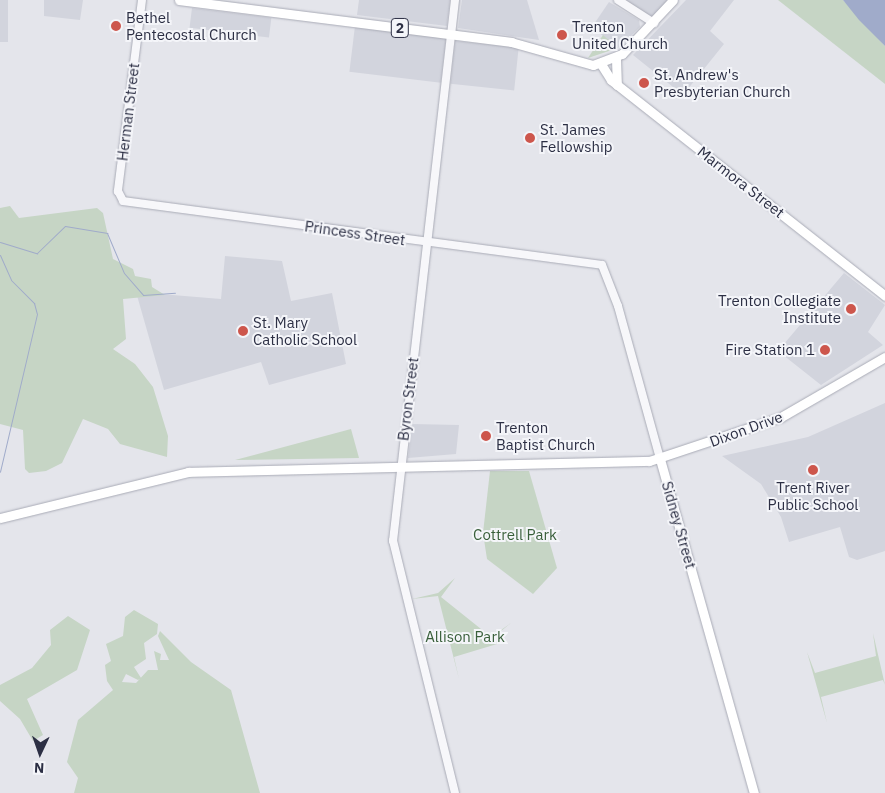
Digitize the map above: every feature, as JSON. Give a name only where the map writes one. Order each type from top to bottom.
[{"type":"main road","name":"2","points":[[179,0],[512,42],[577,63],[601,64]]},
{"type":"main road","points":[[663,14],[673,0]]},
{"type":"main road","points":[[601,64],[616,59],[663,14],[681,0]]},
{"type":"main road","points":[[616,59],[617,85]]},
{"type":"main road","name":"Marmora Street","points":[[601,64],[617,85],[885,296]]},
{"type":"main road","name":"Dixon Drive","points":[[0,518],[188,472],[594,464],[660,459],[786,414],[885,357]]},
{"type":"main road","name":"Sidney Street","points":[[660,459],[754,793]]},
{"type":"street","name":"Herman Street","points":[[118,194],[142,0]]},
{"type":"street","name":"Byron Street","points":[[455,0],[393,540],[398,571],[455,793]]},
{"type":"street","points":[[618,0],[654,23]]},
{"type":"street","name":"Princess Street","points":[[118,194],[125,203],[596,264]]},
{"type":"street","name":"Sidney Street","points":[[596,264],[607,270],[660,459]]},
{"type":"shaded area","points":[[0,0],[8,0],[8,42],[0,42]]},
{"type":"shaded area","points":[[44,0],[83,0],[80,20],[44,16]]},
{"type":"shaded area","points":[[359,0],[450,0],[447,26],[357,15]]},
{"type":"shaded area","points":[[462,0],[527,0],[539,40],[458,28]]},
{"type":"shaded area","points":[[624,0],[672,0],[653,19]]},
{"type":"shaded area","points":[[686,0],[734,0],[710,31],[724,44],[683,95],[633,55]]},
{"type":"shaded area","points":[[609,2],[639,20],[640,27],[618,48],[592,27]]},
{"type":"shaded area","points":[[192,8],[271,18],[269,38],[190,28]]},
{"type":"shaded area","points":[[355,26],[446,37],[441,83],[349,72]]},
{"type":"shaded area","points":[[455,41],[519,48],[514,90],[451,84]]},
{"type":"shaded area","name":"St. Mary Catholic School","points":[[225,256],[282,261],[291,301],[332,293],[346,364],[269,385],[261,362],[164,390],[136,292],[221,299]]},
{"type":"shaded area","points":[[844,273],[885,305],[868,332],[883,345],[821,385],[778,351]]},
{"type":"shaded area","name":"Trent River Public School","points":[[885,403],[885,551],[857,560],[849,557],[840,527],[789,542],[781,517],[761,484],[722,456],[808,437]]},
{"type":"shaded area","points":[[412,424],[459,425],[456,454],[408,458]]},
{"type":"green space","points":[[778,0],[843,0],[885,46],[885,84]]},
{"type":"green space","points":[[603,35],[618,48],[588,58]]},
{"type":"green space","points":[[10,206],[19,218],[97,208],[103,213],[113,259],[133,269],[135,276],[151,279],[152,287],[165,295],[123,299],[126,339],[113,349],[135,364],[153,387],[168,436],[167,457],[120,444],[108,429],[83,419],[62,463],[46,471],[29,473],[25,469],[23,430],[0,424],[0,208]]},
{"type":"green space","points":[[351,429],[359,458],[235,460]]},
{"type":"green space","name":"Cottrell Park","points":[[490,471],[529,471],[557,568],[533,594],[487,559],[483,533]]},
{"type":"green space","name":"Allison Park","points":[[455,578],[441,597],[491,637],[511,623],[495,636],[497,644],[454,657],[459,679],[438,596],[412,599],[438,593]]},
{"type":"green space","points":[[134,610],[158,624],[157,634],[144,643],[146,659],[134,667],[141,678],[148,670],[158,670],[154,651],[161,654],[160,660],[169,660],[158,636],[160,631],[191,662],[231,690],[260,793],[74,793],[78,778],[67,762],[78,720],[113,690],[107,681],[105,665],[111,661],[106,644],[123,636],[125,617]],"holes":[[[126,674],[138,680],[140,679],[136,683],[122,682]]]},
{"type":"green space","points":[[68,616],[90,630],[77,670],[27,699],[43,735],[33,741],[20,719],[0,701],[0,685],[32,668],[51,645],[50,630]]},
{"type":"green space","points":[[873,633],[885,685],[883,680],[821,697],[827,723],[807,652],[815,673],[876,656]]},
{"type":"water","points":[[843,0],[885,0],[885,46],[859,20]]},
{"type":"waterway","points":[[0,242],[37,253],[65,226],[107,233],[124,273],[143,295],[175,293]]},
{"type":"waterway","points":[[0,255],[11,280],[34,303],[37,314],[0,472]]},
{"type":"place","name":"Bethel Pentecostal Church","points":[[116,26]]},
{"type":"place","name":"Trenton United Church","points":[[562,35]]},
{"type":"place","name":"St. Andrew's Presbyterian Church","points":[[644,83]]},
{"type":"place","name":"St. James Fellowship","points":[[530,138]]},
{"type":"place","name":"Trenton Collegiate Institute","points":[[851,309]]},
{"type":"place","name":"St. Mary Catholic School","points":[[243,331]]},
{"type":"place","name":"Fire Station 1","points":[[825,350]]},
{"type":"place","name":"Trenton Baptist Church","points":[[486,436]]},
{"type":"place","name":"Trent River Public School","points":[[813,470]]}]
